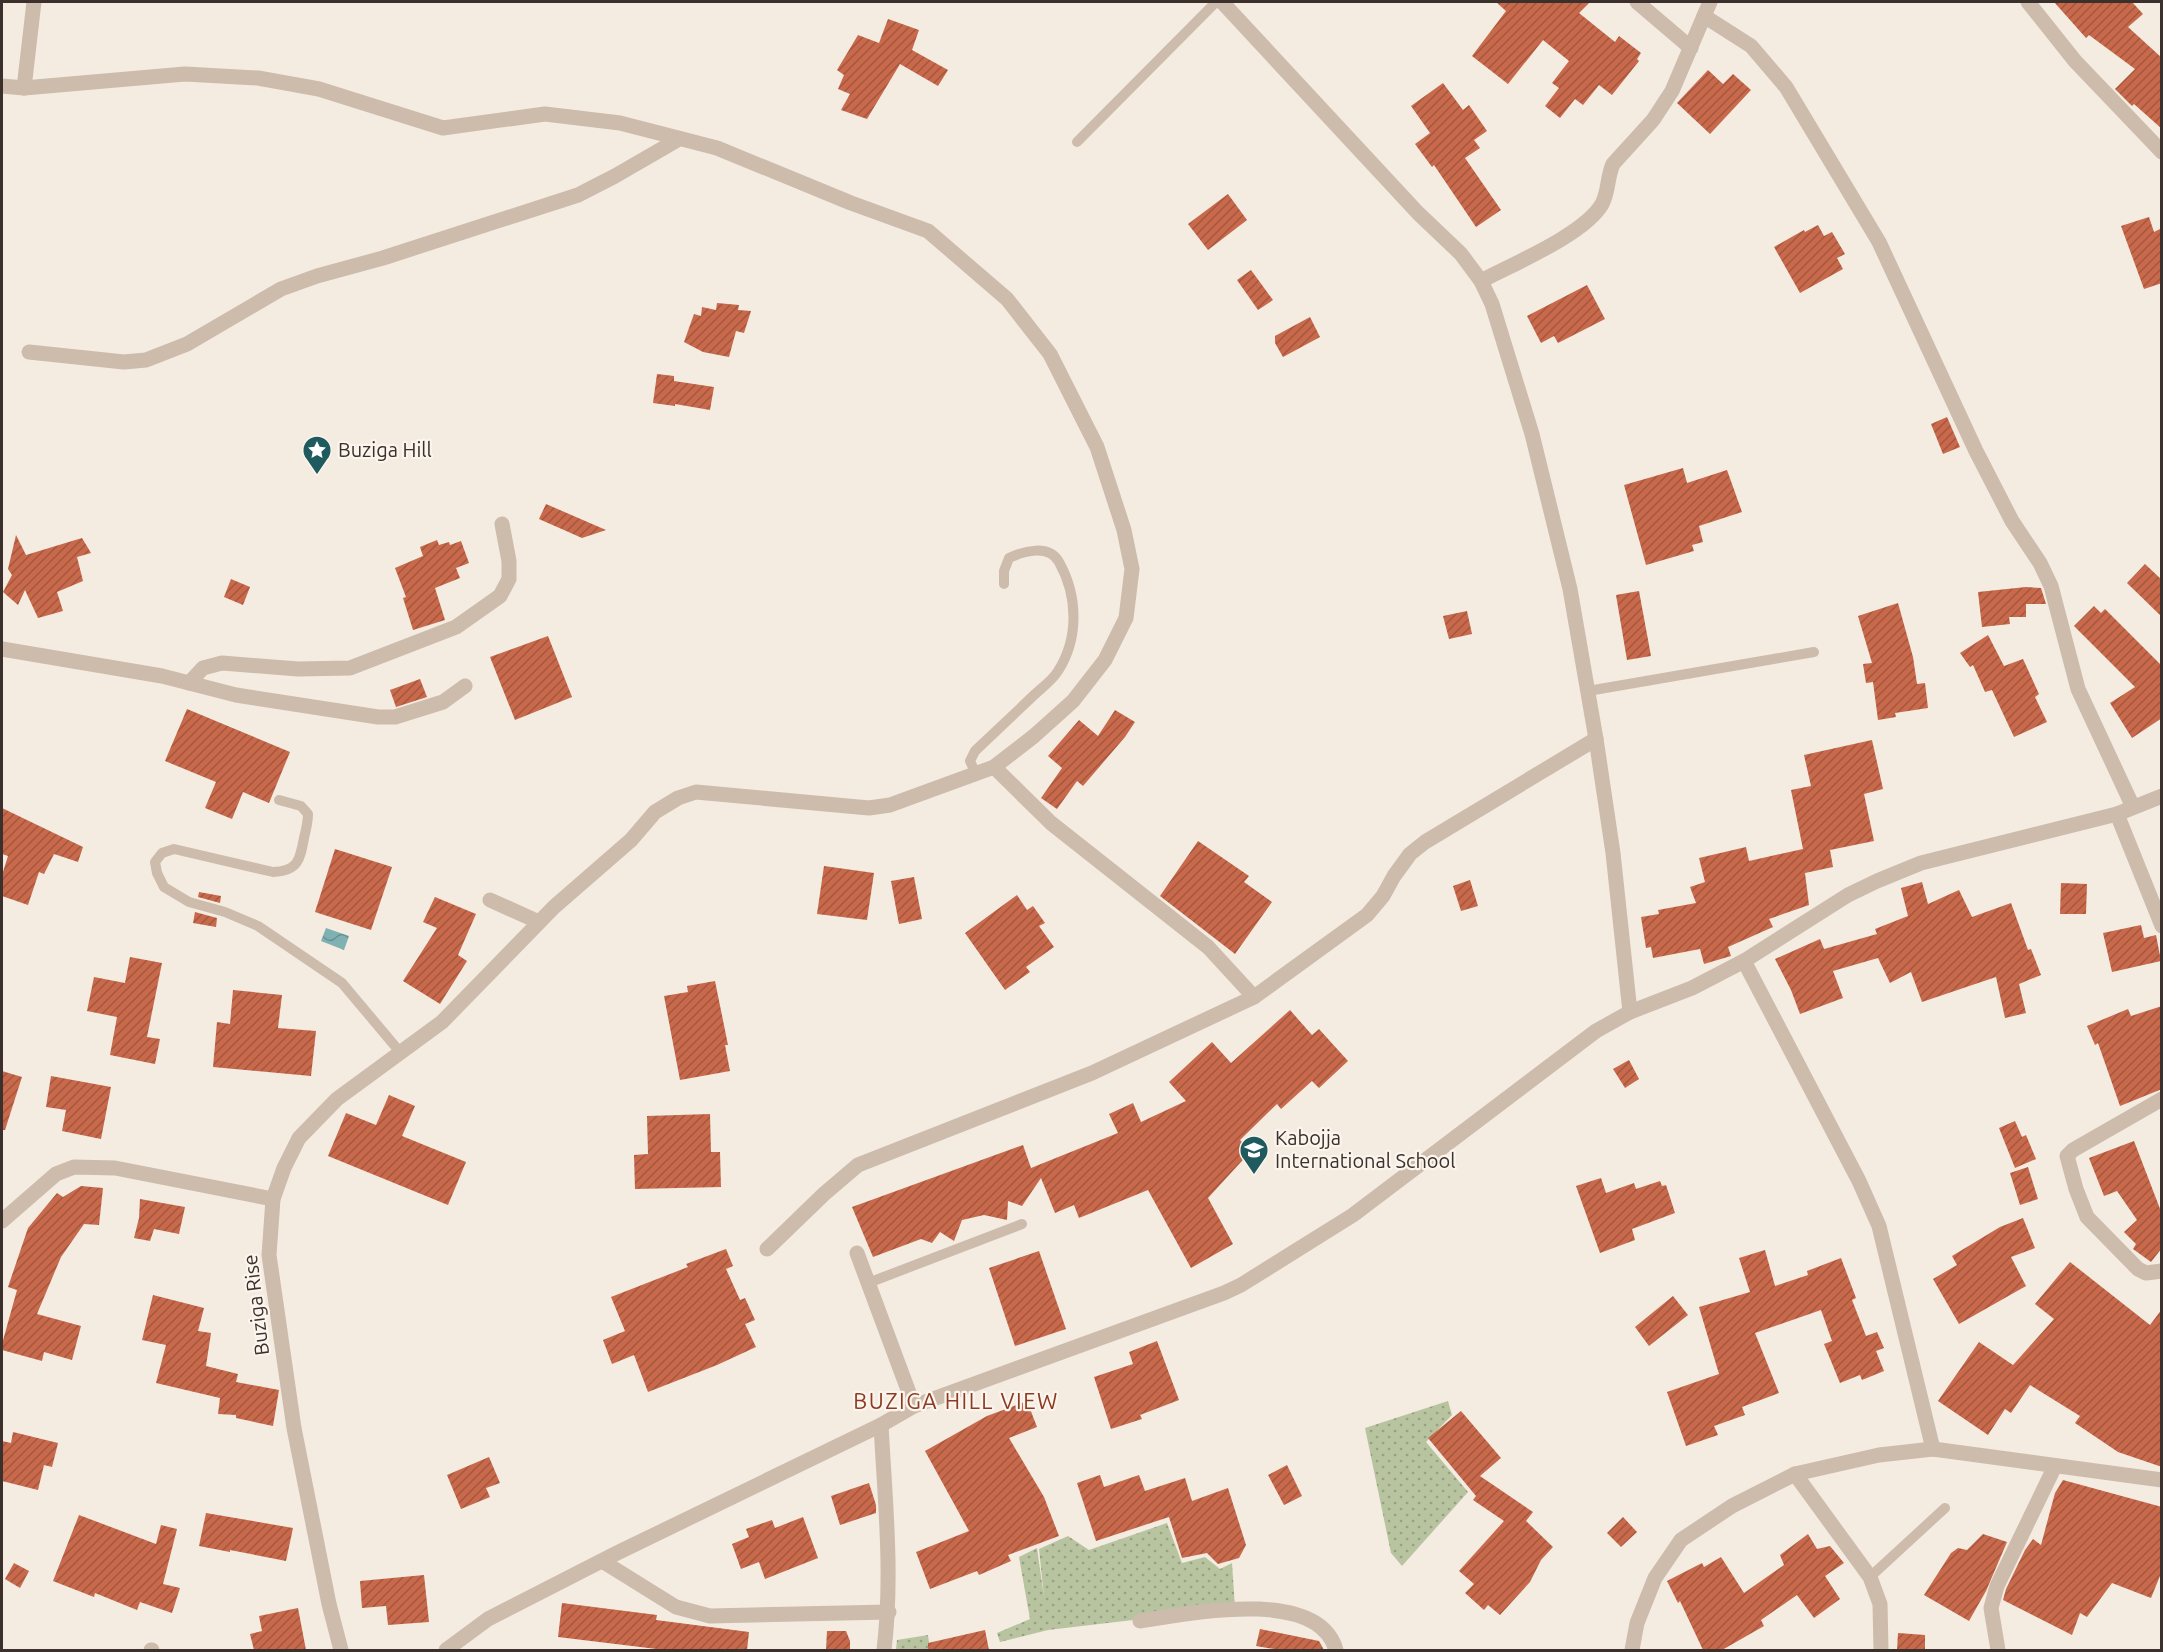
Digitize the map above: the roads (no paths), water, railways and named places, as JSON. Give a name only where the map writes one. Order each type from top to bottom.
[{"type":"street","points":[[24,88],[34,2]]},
{"type":"street","points":[[1222,2],[1418,213],[1461,254],[1481,281],[1492,304],[1532,434],[1570,589],[1613,854],[1630,1012]]},
{"type":"street","points":[[1637,2],[1691,48]]},
{"type":"street","points":[[2028,2],[2075,61],[2162,152]]},
{"type":"street","points":[[1481,281],[1575,231],[1592,218],[1608,191],[1613,164],[1653,120],[1672,91],[1707,9],[1751,46],[1786,87],[1880,242],[1976,451],[2012,521],[2040,563],[2051,586],[2078,689],[2133,807]]},
{"type":"street","name":"Buziga Rise","points":[[2,86],[24,88],[185,75],[258,78],[319,89],[443,129],[545,114],[620,123],[717,148],[851,203],[927,231],[1007,299],[1050,354],[1097,447],[1124,530],[1132,569],[1126,618],[1105,660],[1073,700],[1034,736],[994,767],[890,805],[869,808],[696,792],[678,798],[655,812],[631,840],[539,922],[442,1022],[337,1099],[299,1138],[284,1168],[273,1199],[269,1255],[294,1428],[329,1604],[341,1650]]},
{"type":"street","points":[[29,352],[124,362],[146,360],[187,344],[281,289],[578,195],[679,139]]},
{"type":"street","points":[[189,683],[203,668],[222,663],[298,669],[350,668],[456,627],[500,596],[509,579],[509,561],[502,524]]},
{"type":"street","points":[[2,649],[162,676],[236,695],[352,714],[395,717],[443,702],[465,686]]},
{"type":"street","points":[[767,1249],[858,1165],[1092,1073],[1254,997],[1367,915],[1383,896],[1410,854],[1425,842],[1596,739]]},
{"type":"street","points":[[994,767],[1051,823],[1208,947],[1254,997]]},
{"type":"street","points":[[447,1650],[488,1619],[881,1425],[914,1406],[1241,1285],[1353,1215],[1596,1031],[1630,1012],[1692,988],[1744,961],[1848,895],[1922,863],[2116,814],[2162,796]]},
{"type":"street","points":[[2116,814],[2162,926]]},
{"type":"street","points":[[490,900],[539,922]]},
{"type":"street","points":[[1744,961],[1859,1180],[1880,1226],[1933,1449]]},
{"type":"street","points":[[2162,1099],[2073,1150],[2067,1156],[2086,1217],[2138,1269],[2146,1273],[2162,1271]]},
{"type":"street","points":[[2,1221],[56,1174],[74,1167],[115,1168],[273,1199]]},
{"type":"street","points":[[857,1253],[914,1406]]},
{"type":"street","points":[[881,1425],[889,1612],[884,1650]]},
{"type":"street","points":[[1632,1650],[1637,1623],[1655,1578],[1681,1540],[1732,1506],[1795,1474],[1879,1455],[1933,1449],[2162,1480]]},
{"type":"street","points":[[1998,1650],[1991,1608],[1997,1586],[2055,1466]]},
{"type":"street","points":[[1795,1474],[1870,1577],[1880,1604],[1881,1650]]},
{"type":"street","points":[[602,1561],[676,1607],[710,1616],[889,1612]]},
{"type":"street","points":[[1140,1621],[1230,1609],[1274,1610],[1304,1618],[1318,1626],[1328,1634],[1336,1650]]},
{"type":"lane","points":[[1077,142],[1216,2]]},
{"type":"lane","points":[[976,774],[970,761],[975,751],[1056,674],[1069,650],[1074,600],[1066,575],[1056,558],[1042,550],[1021,552],[1009,558],[1004,571],[1004,584]]},
{"type":"lane","points":[[1588,691],[1814,652]]},
{"type":"lane","points":[[279,800],[301,806],[308,814],[301,857],[294,867],[285,872],[273,872],[174,849],[162,853],[155,862],[160,880],[164,887],[189,902],[225,912],[258,926],[342,982],[400,1052]]},
{"type":"lane","points":[[868,1283],[1022,1224]]},
{"type":"lane","points":[[1870,1577],[1945,1508]]},
{"type":"water","points":[[326,928],[349,936],[344,950],[321,941]]},
{"type":"place","name":"Buziga Hill","points":[[317,476]]},
{"type":"place","name":"Kabojja International School","points":[[1254,1176]]},
{"type":"district","name":"BUZIGA HILL VIEW","points":[[956,1401]]}]
